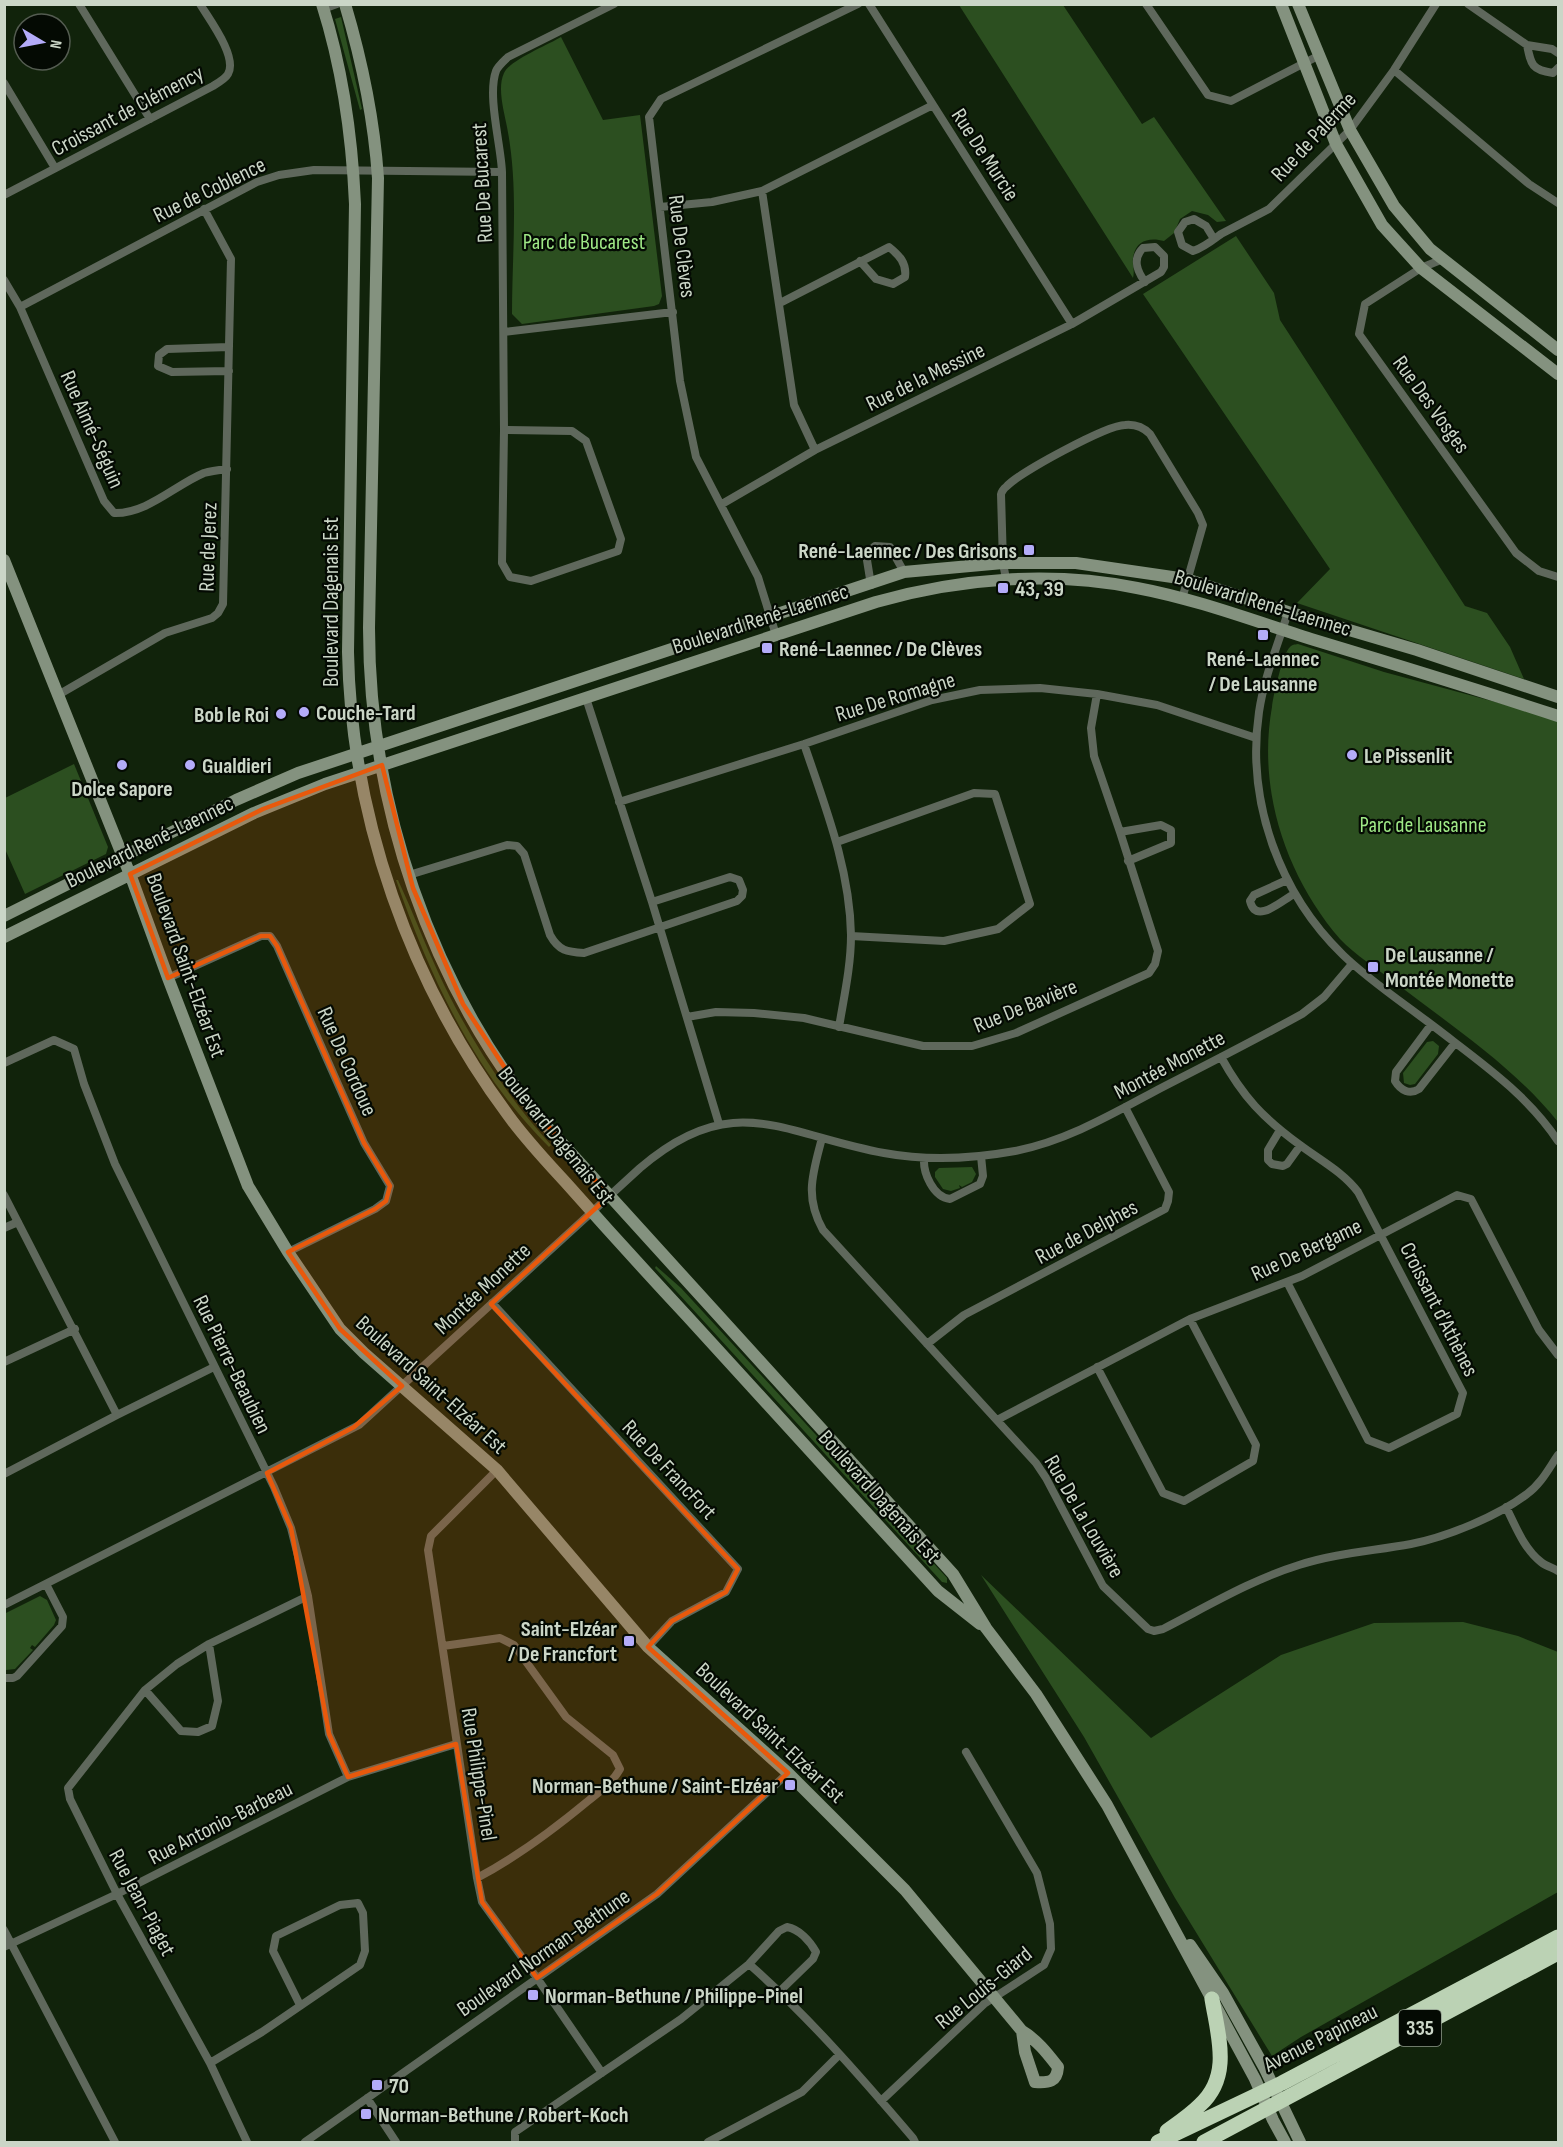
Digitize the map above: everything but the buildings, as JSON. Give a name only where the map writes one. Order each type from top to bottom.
[{"type":"highway","name":"Avenue Papineau","points":[[1156,2142],[1267,2089],[1558,1937]]},
{"type":"highway","name":"Avenue Papineau","points":[[1204,2142],[1558,1953]]},
{"type":"highway","points":[[1156,2142],[1200,2105],[1217,2082],[1221,2058],[1212,1999]]},
{"type":"street","points":[[79,4],[150,119]]},
{"type":"street","name":"Croissant de Clémency","points":[[4,195],[213,86],[228,74],[231,62],[220,36],[200,4]]},
{"type":"street","points":[[323,7],[337,4]]},
{"type":"street","name":"Boulevard Dagenais Est","points":[[345,4],[366,88],[377,170],[369,643],[372,697],[378,745],[393,818],[421,911],[446,970],[489,1048],[534,1112],[953,1574],[986,1628],[1036,1694],[1107,1805],[1212,1999],[1267,2089]]},
{"type":"street","name":"Rue De Bucarest","points":[[504,430],[572,431],[586,441],[621,538],[618,551],[531,581],[510,577],[502,563],[504,332],[502,172],[501,147],[495,114],[494,80],[497,68],[508,57],[614,4]]},
{"type":"street","name":"Rue De Clèves","points":[[776,635],[758,577],[696,456],[690,433],[680,381],[649,117],[661,99],[858,4]]},
{"type":"street","name":"Rue De Murcie","points":[[869,4],[1072,324]]},
{"type":"street","points":[[1146,4],[1208,95],[1231,101],[1317,56]]},
{"type":"street","points":[[1281,4],[1336,144],[1382,225],[1421,268],[1558,374]]},
{"type":"street","points":[[1298,4],[1317,56],[1350,130],[1394,206],[1430,249],[1558,350]]},
{"type":"street","name":"Rue de Palerme","points":[[1214,239],[1269,209],[1350,130],[1394,70],[1436,4]]},
{"type":"street","points":[[1468,4],[1527,45],[1552,49],[1558,53]]},
{"type":"street","name":"Boulevard Dagenais Est","points":[[323,7],[345,93],[353,169],[355,269],[348,659],[350,693],[357,753],[375,837],[413,950],[440,1006],[470,1059],[509,1117],[591,1212],[938,1591],[986,1628]]},
{"type":"street","points":[[1527,45],[1531,64],[1539,71],[1553,73],[1558,68]]},
{"type":"street","points":[[1394,70],[1529,184],[1558,202]]},
{"type":"street","points":[[4,83],[55,168]]},
{"type":"street","points":[[660,207],[712,202],[762,191],[933,105]]},
{"type":"street","name":"Rue de Coblence","points":[[20,307],[204,209],[257,182],[279,175],[314,170],[353,169],[502,172]]},
{"type":"street","points":[[762,191],[794,405],[815,450]]},
{"type":"street","name":"Rue de Jerez","points":[[58,695],[165,633],[212,618],[223,604],[231,259],[204,209]]},
{"type":"street","points":[[780,303],[860,261],[889,247],[901,257],[906,269],[905,277],[893,284],[876,279],[860,261]]},
{"type":"street","name":"Rue Des Vosges","points":[[1443,260],[1421,268],[1365,304],[1359,334],[1516,553],[1539,571],[1558,577]]},
{"type":"street","name":"Rue Aimé-Séguin","points":[[4,280],[20,307],[104,501],[114,513],[124,513],[141,508],[205,473],[227,469]]},
{"type":"street","name":"Rue de la Messine","points":[[722,504],[815,450],[1072,324],[1145,282]]},
{"type":"street","points":[[504,332],[673,312]]},
{"type":"street","points":[[229,347],[167,349],[159,355],[158,366],[172,372],[229,371]]},
{"type":"street","points":[[1006,579],[1003,563],[1001,494],[1005,487],[1086,439],[1110,427],[1125,424],[1143,427],[1150,434],[1203,525],[1182,599]]},
{"type":"street","name":"Boulevard René-Laennec","points":[[871,585],[866,554],[875,546],[890,547],[904,572]]},
{"type":"street","name":"Boulevard Saint-Elzéar Est","points":[[4,560],[123,856],[248,1186],[288,1252],[340,1329],[497,1470],[648,1647],[788,1773],[905,1890],[1022,2031]]},
{"type":"street","name":"Boulevard René-Laennec","points":[[4,916],[263,788],[378,745],[871,585],[904,572],[1003,563],[1076,563],[1186,579],[1417,650],[1558,697]]},
{"type":"street","name":"Boulevard René-Laennec","points":[[4,937],[263,809],[361,771],[909,593],[961,584],[1006,579],[1096,582],[1137,588],[1182,599],[1558,716]]},
{"type":"street","points":[[1288,612],[1263,691],[1256,738],[1258,777],[1265,821],[1294,894],[1317,926],[1352,964],[1526,1101],[1558,1141]]},
{"type":"street","name":"Rue De Romagne","points":[[620,802],[804,744],[932,700],[980,690],[1040,688],[1097,694],[1156,705],[1256,738]]},
{"type":"street","name":"Rue De Bavière","points":[[687,1017],[716,1012],[804,1018],[923,1046],[972,1046],[1016,1033],[1149,973],[1155,964],[1158,951],[1094,756],[1091,728],[1097,694]]},
{"type":"street","points":[[586,698],[652,902],[719,1124]]},
{"type":"street","points":[[804,744],[837,842],[846,882],[851,936],[839,1027]]},
{"type":"street","points":[[837,842],[974,794],[995,794],[1030,904],[998,929],[944,941],[851,936]]},
{"type":"street","points":[[1120,832],[1161,825],[1171,830],[1171,843],[1128,861]]},
{"type":"street","points":[[409,875],[507,845],[517,846],[524,854],[550,935],[556,945],[568,952],[584,953],[737,901],[742,896],[743,890],[739,880],[730,878],[652,902]]},
{"type":"street","points":[[1287,880],[1254,895],[1250,902],[1252,908],[1263,913],[1294,894]]},
{"type":"street","name":"Rue De Cordoue","points":[[168,978],[261,936],[270,936],[277,946],[364,1143],[390,1186],[386,1201],[375,1209],[288,1252]]},
{"type":"street","name":"Montée Monette","points":[[4,1605],[354,1428],[647,1161],[673,1142],[698,1130],[719,1124],[757,1123],[884,1153],[924,1158],[981,1156],[1018,1150],[1054,1140],[1125,1107],[1308,1010],[1324,997],[1352,964]]},
{"type":"street","points":[[1431,1025],[1396,1072],[1395,1081],[1403,1090],[1410,1092],[1419,1089],[1455,1043]]},
{"type":"street","name":"Rue Pierre-Beaubien","points":[[4,1063],[54,1040],[74,1048],[84,1084],[116,1164],[267,1473],[291,1528],[308,1596],[329,1734],[348,1777]]},
{"type":"street","name":"Croissant d'Athènes","points":[[1221,1057],[1244,1096],[1280,1130],[1352,1184],[1463,1393],[1457,1414],[1389,1448],[1368,1440],[1287,1282]]},
{"type":"street","name":"Rue de Delphes","points":[[927,1344],[959,1318],[1165,1209],[1168,1192],[1125,1107]]},
{"type":"street","points":[[1280,1130],[1268,1150],[1268,1160],[1272,1164],[1283,1166],[1287,1164],[1300,1146]]},
{"type":"street","name":"Rue De La Louvière","points":[[822,1138],[811,1191],[818,1220],[831,1239],[1041,1470],[1103,1586],[1144,1626],[1154,1631],[1163,1629],[1279,1571],[1344,1553],[1428,1540],[1467,1526],[1506,1507],[1533,1489],[1558,1455]]},
{"type":"street","points":[[924,1158],[924,1169],[930,1182],[940,1196],[950,1199],[980,1184],[983,1176],[981,1156]]},
{"type":"street","points":[[4,1195],[75,1329],[117,1415]]},
{"type":"street","name":"Rue De Bergame","points":[[997,1420],[1190,1319],[1287,1282],[1452,1197],[1462,1195],[1471,1199],[1539,1330],[1558,1355]]},
{"type":"street","points":[[4,1228],[18,1222]]},
{"type":"street","name":"Rue De FrancFort","points":[[492,1303],[738,1569],[726,1593],[672,1621],[648,1647]]},
{"type":"street","points":[[1097,1367],[1163,1493],[1184,1501],[1253,1461],[1256,1445],[1190,1319]]},
{"type":"street","points":[[6,1360],[75,1329]]},
{"type":"street","points":[[4,1474],[214,1367]]},
{"type":"street","name":"Rue Philippe-Pinel","points":[[497,1470],[431,1536],[428,1550],[477,1878],[482,1902],[602,2073]]},
{"type":"street","points":[[1506,1507],[1532,1553],[1541,1562],[1558,1571]]},
{"type":"street","points":[[4,1678],[17,1676],[62,1626],[63,1617],[46,1584]]},
{"type":"street","name":"Rue Jean-Piaget","points":[[247,2142],[210,2063],[117,1894],[70,1799],[68,1788],[146,1690],[177,1664],[209,1644],[308,1596]]},
{"type":"street","points":[[443,1646],[500,1638],[514,1645],[566,1717],[613,1755],[620,1769],[614,1780],[568,1818],[505,1863],[477,1878]]},
{"type":"street","points":[[146,1690],[181,1731],[198,1732],[212,1726],[218,1701],[209,1644]]},
{"type":"street","name":"Rue Antonio-Barbeau","points":[[8,1945],[117,1894],[348,1777],[456,1744]]},
{"type":"street","name":"Rue Louis-Giard","points":[[881,2101],[994,1996],[1044,1965],[1051,1949],[1050,1924],[1037,1874],[966,1752]]},
{"type":"street","name":"Boulevard Norman-Bethune","points":[[305,2142],[657,1894],[788,1773]]},
{"type":"street","name":"Boulevard Dagenais Est","points":[[1161,1902],[1222,1993],[1274,2105]]},
{"type":"street","points":[[210,2063],[262,2032],[360,1965],[365,1951],[363,1913],[358,1903],[340,1905],[276,1936],[273,1952],[300,2005]]},
{"type":"street","points":[[515,2142],[515,2132],[681,2019],[749,1964],[780,1931],[786,1927],[793,1928],[811,1943],[816,1952],[813,1959],[780,1991]]},
{"type":"street","points":[[4,1930],[8,1945],[115,2142]]},
{"type":"street","points":[[749,1964],[780,1991],[881,2101],[915,2142]]},
{"type":"street","points":[[708,2142],[802,2092],[839,2055]]},
{"type":"street","points":[[368,2098],[396,2142]]},
{"type":"street","points":[[1274,2105],[1285,2142]]},
{"type":"street","points":[[1274,2105],[1300,2142]]},
{"type":"highlighted area","points":[[382,765],[413,888],[463,1004],[528,1103],[609,1196],[491,1304],[738,1569],[726,1592],[672,1621],[648,1647],[788,1773],[657,1894],[537,1978],[482,1902],[456,1744],[348,1777],[329,1734],[291,1528],[267,1473],[354,1427],[402,1386],[340,1329],[288,1252],[375,1209],[386,1201],[390,1186],[364,1143],[277,946],[270,936],[261,936],[168,978],[130,874],[263,809]]},
{"type":"green space","points":[[959,5],[1063,5],[1142,124],[1154,117],[1226,221],[1217,222],[1208,215],[1192,211],[1180,219],[1174,233],[1164,241],[1154,239],[1144,241],[1137,247],[1133,258],[1133,278]]},
{"type":"green space","points":[[341,17],[362,109],[360,110],[335,19]]},
{"type":"green space","name":"Parc de Bucarest","points":[[561,37],[603,120],[640,115],[662,296],[659,304],[654,306],[522,324],[512,314],[513,173],[501,86],[504,73],[514,63]]},
{"type":"green space","points":[[1236,236],[1274,293],[1280,320],[1465,606],[1487,613],[1510,647],[1524,679],[1297,603],[1330,569],[1143,294]]},
{"type":"green space","name":"Parc de Lausanne","points":[[1298,644],[1384,672],[1558,719],[1558,1122],[1522,1083],[1502,1066],[1346,945],[1304,888],[1280,830],[1273,800],[1268,738],[1281,666],[1287,651],[1292,645]]},
{"type":"green space","points":[[74,764],[108,847],[106,854],[25,894],[5,849],[5,798]]},
{"type":"green space","points":[[396,880],[398,880],[449,995],[474,1041],[518,1105],[551,1145],[549,1147],[523,1119],[477,1056],[440,988]]},
{"type":"green space","points":[[1433,1041],[1439,1046],[1438,1054],[1415,1084],[1404,1083],[1403,1073],[1427,1042]]},
{"type":"green space","points":[[972,1167],[976,1174],[972,1182],[962,1187],[959,1185],[960,1188],[951,1191],[943,1189],[935,1177],[935,1172],[939,1168]]},
{"type":"green space","points":[[656,1266],[681,1288],[717,1327],[947,1578],[947,1583],[942,1582],[655,1268]]},
{"type":"green space","points":[[981,1575],[1151,1738],[1281,1655],[1374,1623],[1463,1622],[1518,1636],[1558,1652],[1558,1892],[1301,2037],[1272,2056],[1175,1898],[1084,1737]]},
{"type":"green space","points":[[40,1596],[47,1600],[56,1620],[54,1625],[35,1647],[32,1645],[30,1648],[33,1650],[15,1669],[6,1670],[6,1613]]},
{"type":"place","name":"René-Laennec / Des Grisons","points":[[1029,550]]},
{"type":"place","name":"43, 39","points":[[1003,588]]},
{"type":"place","name":"René-Laennec / De Lausanne","points":[[1263,635]]},
{"type":"place","name":"René-Laennec / De Clèves","points":[[767,648]]},
{"type":"place","name":"Couche-Tard","points":[[304,712]]},
{"type":"place","name":"Bob le Roi","points":[[281,714]]},
{"type":"place","name":"Le Pissenlit","points":[[1352,755]]},
{"type":"place","name":"Dolce Sapore","points":[[122,765]]},
{"type":"place","name":"Gualdieri","points":[[190,765]]},
{"type":"place","name":"De Lausanne / Montée Monette","points":[[1373,967]]},
{"type":"place","name":"Saint-Elzéar / De Francfort","points":[[629,1641]]},
{"type":"place","name":"Norman-Bethune / Saint-Elzéar","points":[[790,1785]]},
{"type":"place","name":"Norman-Bethune / Philippe-Pinel","points":[[533,1995]]},
{"type":"place","name":"70","points":[[377,2085]]},
{"type":"place","name":"Norman-Bethune / Robert-Koch","points":[[366,2114]]}]
